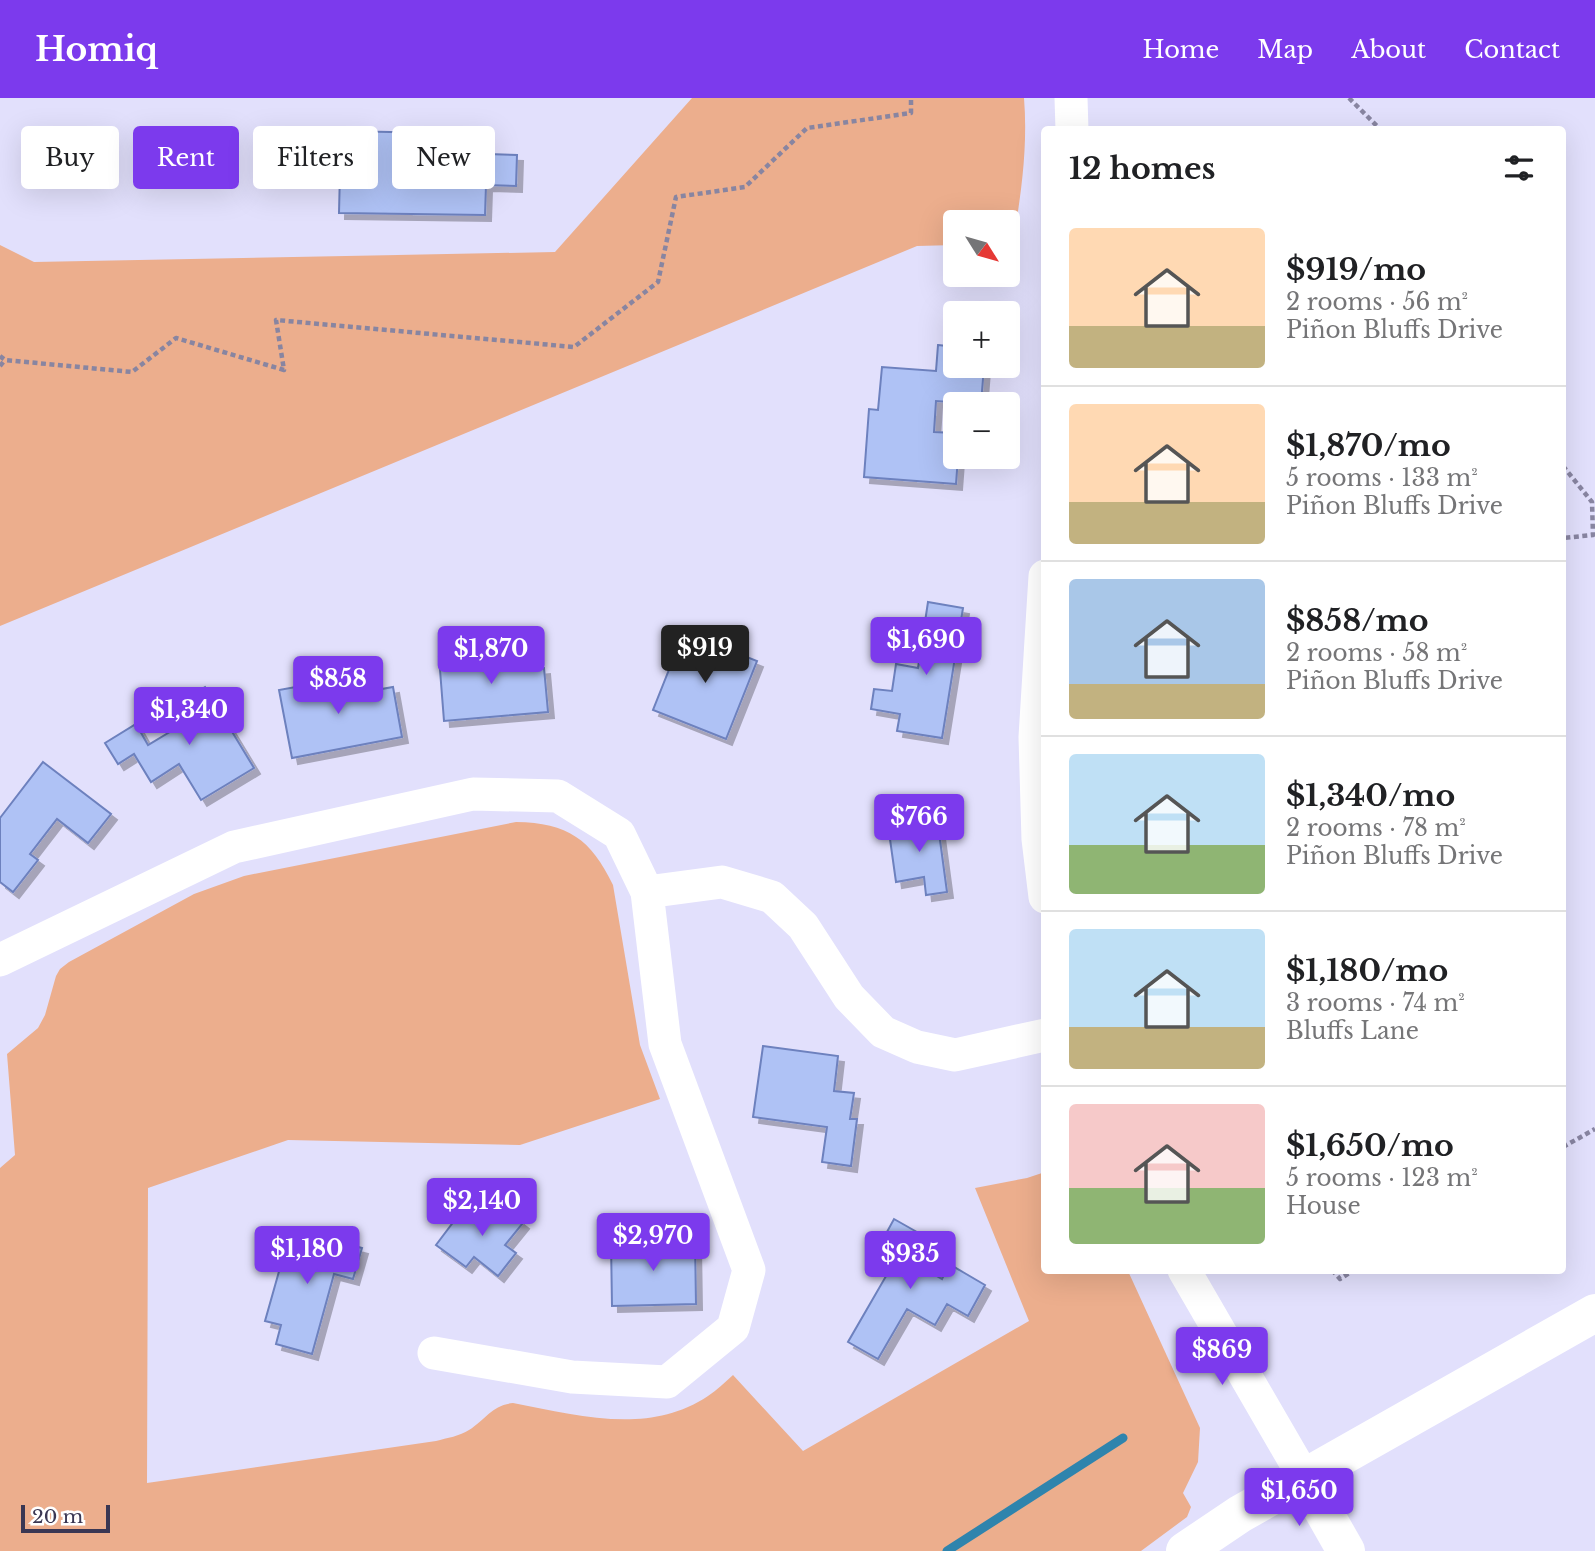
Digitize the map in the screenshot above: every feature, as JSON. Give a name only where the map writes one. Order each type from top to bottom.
[{"type":"main road","points":[[1185,1551],[1240,1514],[1595,1313]]},
{"type":"main road","points":[[1304,1477],[1346,1551]]},
{"type":"street","points":[[1071,98],[1072,126]]},
{"type":"street","points":[[1041,640],[1035,737],[1041,864]]},
{"type":"street","points":[[0,960],[234,847],[473,794],[558,796],[618,834],[647,892],[665,1044],[749,1270],[733,1328],[667,1382],[572,1377],[434,1353]]},
{"type":"street","points":[[647,892],[722,882],[772,897],[803,926],[849,997],[883,1032],[917,1047],[955,1055],[1041,1036]]},
{"type":"street","points":[[1186,1274],[1304,1477]]},
{"type":"path","points":[[0,366],[3,358],[132,372],[176,338],[284,370],[276,320],[574,347],[658,282],[676,197],[745,187],[807,128],[911,113],[911,98]]},
{"type":"path","points":[[1349,98],[1377,126]]},
{"type":"path","points":[[1566,470],[1592,502],[1592,535],[1566,538]]},
{"type":"path","points":[[1566,1145],[1595,1129]]},
{"type":"shaded area","points":[[692,98],[1024,98],[1024,153],[1018,210],[943,210],[943,245],[917,246],[0,626],[0,245],[34,262],[555,252]]},
{"type":"shaded area","points":[[516,822],[564,830],[586,845],[596,856],[613,885],[640,1045],[660,1099],[520,1145],[288,1140],[148,1188],[147,1483],[436,1441],[465,1432],[494,1410],[513,1403],[587,1417],[637,1419],[661,1416],[708,1396],[733,1375],[803,1451],[1029,1321],[975,1188],[1041,1173],[1041,1274],[1129,1274],[1200,1428],[1198,1462],[1183,1493],[1191,1507],[1187,1517],[1141,1551],[0,1551],[0,1168],[15,1155],[7,1054],[38,1028],[45,1015],[56,976],[69,962],[194,894],[244,876]]},
{"type":"building","points":[[378,132],[392,132],[392,189],[486,189],[485,215],[339,213],[340,189],[378,189]]},
{"type":"building","points":[[495,154],[517,155],[516,186],[495,185]]},
{"type":"building","points":[[938,345],[943,346],[943,378],[983,378],[982,392],[943,392],[943,401],[936,401],[934,432],[943,432],[943,469],[957,469],[956,484],[864,477],[869,409],[878,410],[882,367],[936,371]]},
{"type":"building","points":[[928,602],[963,608],[942,738],[897,731],[900,714],[871,709],[874,689],[892,691],[896,664],[918,668]]},
{"type":"building","points":[[684,632],[757,661],[726,739],[653,710]]},
{"type":"building","points":[[522,650],[524,670],[544,668],[548,712],[444,721],[439,657]]},
{"type":"building","points":[[362,675],[365,692],[393,687],[402,737],[292,758],[279,690]]},
{"type":"building","points":[[205,687],[254,768],[201,800],[179,764],[151,782],[134,754],[118,764],[105,743],[136,724],[148,745],[183,724],[172,707]]},
{"type":"building","points":[[43,762],[111,814],[88,843],[57,819],[30,854],[38,860],[13,892],[0,882],[0,818]]},
{"type":"building","points":[[937,818],[947,892],[926,895],[924,877],[896,882],[888,825]]},
{"type":"building","points":[[763,1046],[838,1056],[834,1091],[854,1093],[850,1119],[857,1119],[851,1166],[822,1162],[827,1127],[753,1117]]},
{"type":"building","points":[[496,1202],[523,1223],[505,1245],[516,1253],[498,1276],[474,1257],[466,1267],[436,1245],[467,1204],[485,1217]]},
{"type":"building","points":[[894,1219],[924,1236],[910,1260],[942,1279],[949,1264],[985,1285],[968,1316],[947,1304],[935,1325],[907,1309],[878,1359],[848,1342],[889,1271],[871,1261]]},
{"type":"building","points":[[291,1229],[362,1248],[353,1279],[334,1274],[312,1354],[276,1344],[281,1325],[265,1321]]},
{"type":"building","points":[[695,1241],[696,1304],[612,1306],[611,1242]]},
{"type":"waterway","points":[[947,1551],[1123,1438]]}]
